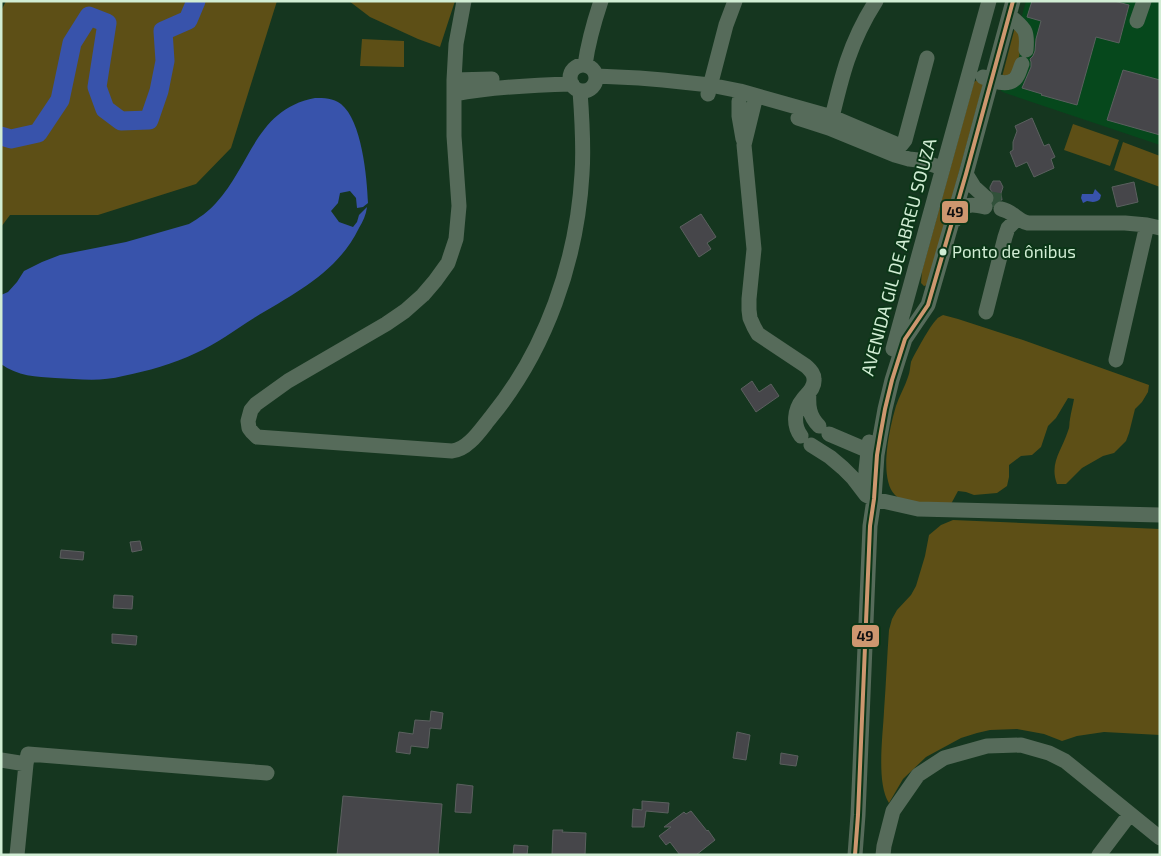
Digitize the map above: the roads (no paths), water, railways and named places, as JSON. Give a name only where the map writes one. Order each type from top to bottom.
[{"type":"street","points":[[464,1],[456,44],[454,87],[454,136],[460,206],[456,239],[448,263],[429,288],[405,311],[288,381],[256,404],[251,410],[248,421],[252,432],[257,437],[452,451],[462,449],[478,433],[510,392],[538,344],[560,288],[570,255],[578,215],[582,176],[582,122],[574,83],[574,70],[585,65],[592,69],[595,80]]},
{"type":"street","points":[[585,65],[594,20],[601,1]]},
{"type":"street","points":[[709,90],[726,25],[735,1]]},
{"type":"street","points":[[830,122],[850,51],[859,30],[876,1]]},
{"type":"street","name":"AVENIDA GIL DE ABREU SOUZA","points":[[873,453],[880,396],[989,1]]},
{"type":"street","points":[[1137,21],[1144,1]]},
{"type":"street","points":[[970,73],[1003,83],[1010,82],[1016,78],[1024,57],[1027,36],[1011,8]]},
{"type":"street","name":"AVENIDA GIL DE ABREU SOUZA","points":[[855,855],[870,526],[870,497],[866,470],[873,453],[905,339],[926,309],[932,290],[951,228],[1011,8]]},
{"type":"street","points":[[595,80],[658,88],[740,91],[901,145],[905,140],[927,58]]},
{"type":"street","points":[[454,87],[476,90],[574,83],[588,90],[595,80]]},
{"type":"street","points":[[709,90],[739,101],[830,122],[895,155],[942,168]]},
{"type":"street","points":[[739,101],[739,116],[744,145],[754,248],[749,300],[750,318],[758,334],[812,372],[813,386],[800,402],[795,417],[798,431],[806,441],[843,468],[870,497],[918,509],[1160,515]]},
{"type":"street","points":[[744,145],[754,104]]},
{"type":"street","points":[[951,228],[962,208],[966,205],[986,202],[966,174]]},
{"type":"street","points":[[1002,205],[1018,218],[1028,223],[1125,223],[1153,226],[1116,360]]},
{"type":"street","points":[[986,312],[1008,228],[1018,218]]},
{"type":"street","points":[[917,260],[919,267],[918,290],[922,292],[932,290]]},
{"type":"street","points":[[809,392],[810,411],[814,421],[824,430],[873,453]]},
{"type":"street","points":[[883,855],[893,811],[918,775],[944,758],[987,746],[1021,745],[1049,753],[1065,761],[1160,838]]},
{"type":"street","points":[[17,855],[27,759]]},
{"type":"street","points":[[1,760],[27,759],[267,773]]},
{"type":"street","points":[[1099,855],[1130,814]]},
{"type":"water","points":[[315,98],[325,98],[341,104],[354,123],[359,136],[365,165],[368,203],[363,207],[357,208],[356,198],[350,191],[340,193],[338,203],[331,211],[339,222],[353,227],[359,215],[367,207],[367,210],[350,244],[327,270],[314,281],[211,345],[178,361],[151,369],[98,380],[27,375],[1,364],[1,295],[8,292],[24,271],[60,255],[126,242],[189,224],[210,209],[228,188],[256,140],[267,126],[295,104]]},
{"type":"water","points":[[1095,189],[1101,195],[1100,199],[1095,202],[1087,201],[1083,203],[1082,194],[1093,194]]},
{"type":"waterway","points":[[1,136],[11,139],[38,133],[60,100],[72,43],[89,16],[107,23],[97,87],[105,109],[121,121],[149,120],[159,91],[165,61],[163,31],[188,20],[196,1]]},
{"type":"tunnel","points":[[986,198],[1002,201]]},
{"type":"place","name":"Ponto de ônibus","points":[[943,252]]}]
